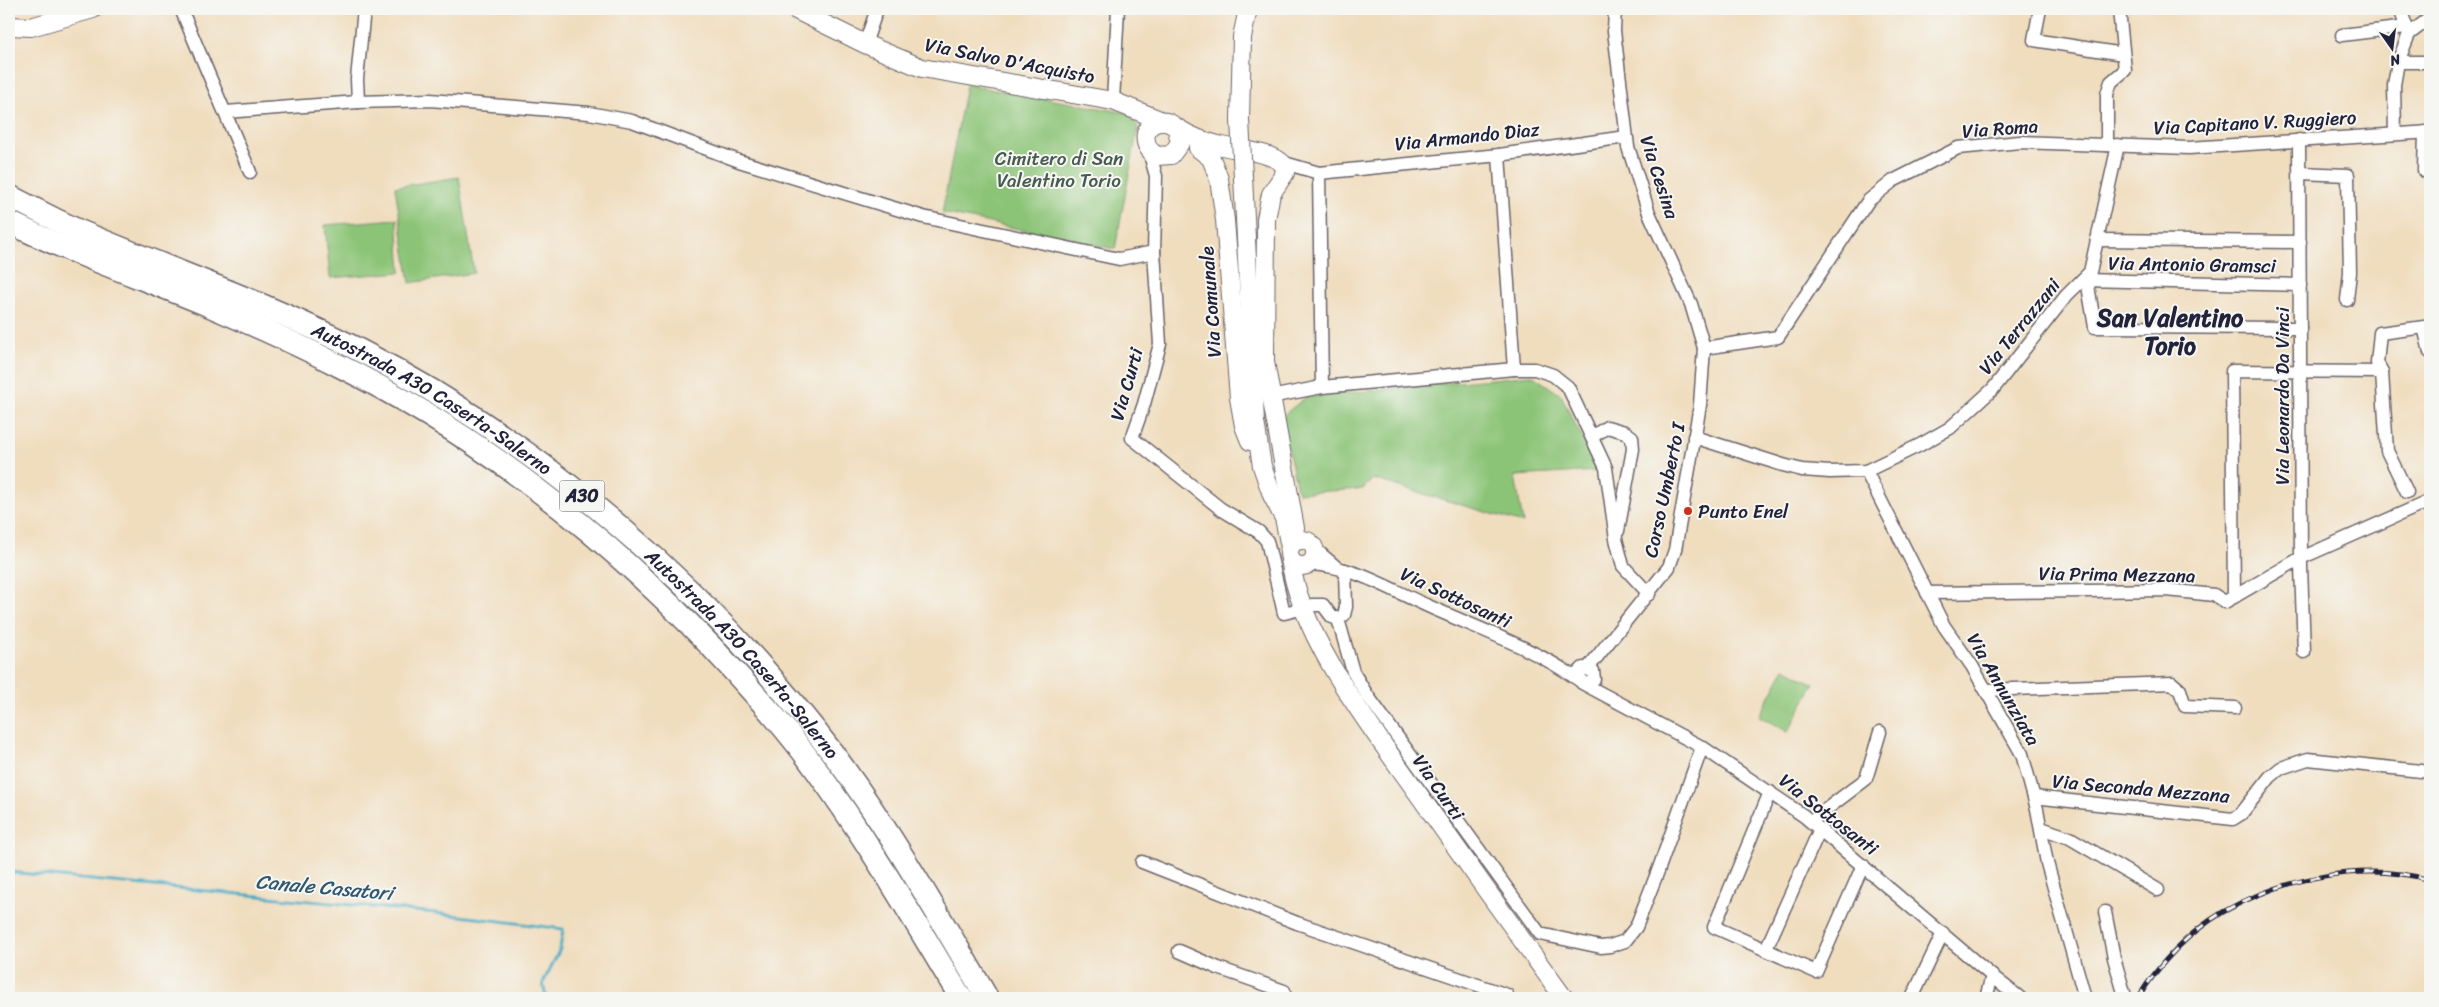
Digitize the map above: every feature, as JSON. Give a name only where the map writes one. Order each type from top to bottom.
[{"type":"highway","name":"Autostrada A30 Caserta-Salerno","points":[[9,196],[78,230],[224,288],[355,348],[415,381],[501,435],[592,504],[678,580],[749,652],[789,698],[835,757],[892,840],[987,998]]},
{"type":"highway","name":"Autostrada A30 Caserta-Salerno","points":[[9,222],[74,252],[208,305],[334,362],[395,395],[491,456],[602,541],[666,598],[779,720],[873,851],[961,998]]},
{"type":"street","points":[[9,26],[31,27],[57,14],[93,9]]},
{"type":"street","points":[[181,9],[250,172]]},
{"type":"street","points":[[358,102],[357,79],[364,9]]},
{"type":"street","name":"Via Salvo D'Acquisto","points":[[794,9],[865,44],[922,68],[1113,101],[1171,125]]},
{"type":"street","points":[[865,44],[878,9]]},
{"type":"street","points":[[1113,101],[1118,9]]},
{"type":"street","name":"Via Curti","points":[[1248,9],[1242,37],[1240,120],[1252,376],[1260,456],[1266,480],[1303,544]]},
{"type":"street","name":"Via Cesina","points":[[1615,9],[1614,31],[1626,137],[1649,212],[1691,304],[1704,348]]},
{"type":"street","points":[[2040,9],[2034,40],[2124,54],[2119,9]]},
{"type":"street","points":[[2395,133],[2394,85],[2398,62],[2408,30],[2400,9]]},
{"type":"street","points":[[2342,35],[2408,30],[2430,18]]},
{"type":"street","name":"Via Terrazzani","points":[[1866,471],[1950,428],[1992,389],[2041,327],[2090,272],[2112,145],[2107,94],[2111,82],[2125,70],[2124,54]]},
{"type":"street","points":[[2398,62],[2430,62]]},
{"type":"street","points":[[226,112],[358,102],[430,100],[588,113],[632,121],[739,161],[923,217],[1119,259],[1154,252]]},
{"type":"street","points":[[1138,110],[1146,133],[1145,142],[1149,151],[1157,156],[1218,145]]},
{"type":"street","points":[[1146,133],[1151,125],[1171,125],[1218,145],[1259,154],[1272,174],[1282,169]]},
{"type":"street","points":[[1171,125],[1180,138],[1171,154]]},
{"type":"street","points":[[2424,172],[2428,132]]},
{"type":"street","name":"Via Capitano V. Ruggiero","points":[[2112,145],[2188,148],[2428,132]]},
{"type":"street","name":"Via Armando Diaz","points":[[1282,169],[1316,172],[1500,155],[1626,137]]},
{"type":"street","name":"Via Leonardo Da Vinci","points":[[2299,140],[2301,558],[2304,652]]},
{"type":"street","name":"Via Roma","points":[[1704,348],[1778,337],[1868,201],[1893,181],[1958,148],[2020,142],[2112,145]]},
{"type":"street","name":"Via Comunale","points":[[1198,148],[1211,158],[1219,179],[1241,412],[1249,439],[1260,456]]},
{"type":"street","name":"Via Curti","points":[[1149,151],[1156,176],[1154,252],[1160,344],[1144,404],[1132,438],[1221,509],[1259,532],[1267,541],[1284,613],[1296,610]]},
{"type":"street","name":"Via Curti","points":[[1156,176],[1171,154]]},
{"type":"street","points":[[1500,155],[1514,369]]},
{"type":"street","name":"Via Curti","points":[[1282,169],[1271,194],[1264,239],[1265,362],[1270,397],[1303,544],[1298,589]]},
{"type":"street","points":[[1316,172],[1322,387]]},
{"type":"street","points":[[2300,173],[2348,175],[2350,272],[2348,300]]},
{"type":"street","points":[[2097,240],[2300,242]]},
{"type":"street","points":[[2084,280],[2095,327],[2300,328]]},
{"type":"street","name":"Via Antonio Gramsci","points":[[2084,280],[2300,285]]},
{"type":"street","points":[[2406,492],[2387,451],[2382,372],[2377,363],[2380,333],[2424,327],[2430,352]]},
{"type":"street","name":"Corso Umberto I","points":[[1587,675],[1622,622],[1649,594],[1669,567],[1674,550],[1700,405],[1704,348]]},
{"type":"street","points":[[1270,397],[1322,387],[1514,369],[1535,369],[1553,375],[1568,387],[1606,468],[1616,538],[1623,566],[1649,594]]},
{"type":"street","points":[[2382,372],[2232,371],[2234,597],[2301,558],[2430,501]]},
{"type":"street","points":[[1592,437],[1607,427],[1624,432],[1632,438],[1633,449],[1616,538]]},
{"type":"street","points":[[1694,437],[1802,470],[1830,472],[1866,471]]},
{"type":"street","name":"Via Annunziata","points":[[1866,471],[1944,626],[1986,690],[2022,754],[2034,797],[2047,863],[2085,998]]},
{"type":"street","points":[[1298,540],[1303,544],[1295,564],[1290,553],[1298,540]]},
{"type":"street","name":"Via Curti","points":[[1303,544],[1290,553],[1298,589],[1309,620],[1336,675],[1424,803],[1564,998]]},
{"type":"street","name":"Via Sottosanti","points":[[1303,544],[1340,568],[1372,578],[1560,667],[1587,675],[1606,695],[1702,747],[1770,792],[1815,825],[2020,998]]},
{"type":"street","points":[[1338,619],[1344,615],[1346,607],[1340,568]]},
{"type":"street","name":"Via Prima Mezzana","points":[[1927,593],[2167,590],[2214,595],[2225,602],[2234,597]]},
{"type":"street","points":[[1312,605],[1322,605],[1332,617],[1338,619]]},
{"type":"street","points":[[1338,619],[1353,672],[1367,695],[1540,934],[1601,947],[1626,941],[1636,927],[1658,871],[1702,747]]},
{"type":"street","points":[[1986,690],[2172,683],[2180,690],[2185,706],[2235,708]]},
{"type":"street","points":[[1766,949],[1815,825],[1866,779],[1880,732]]},
{"type":"street","name":"Via Seconda Mezzana","points":[[2034,797],[2233,819],[2241,814],[2270,777],[2280,768],[2308,759],[2430,772]]},
{"type":"street","points":[[1770,792],[1714,927],[1816,972],[1864,865]]},
{"type":"street","points":[[2041,828],[2070,838],[2158,890]]},
{"type":"street","points":[[1142,862],[1297,922],[1507,995],[1506,998]]},
{"type":"street","points":[[2105,912],[2124,998]]},
{"type":"street","points":[[1912,998],[1943,933]]},
{"type":"street","points":[[1179,951],[1218,968],[1284,991],[1283,998]]},
{"type":"street","points":[[1986,998],[1992,976]]},
{"type":"green space","name":"Cimitero di San Valentino Torio","points":[[966,85],[1128,113],[1138,127],[1115,249],[942,213]]},
{"type":"green space","points":[[459,177],[474,273],[410,283],[395,187]]},
{"type":"green space","points":[[397,219],[401,272],[330,278],[325,225]]},
{"type":"green space","points":[[1532,375],[1561,395],[1598,471],[1515,476],[1523,523],[1373,479],[1363,489],[1298,493],[1281,417],[1306,397]]},
{"type":"green space","points":[[1785,668],[1814,684],[1788,732],[1759,716]]},
{"type":"waterway","name":"Canale Casatori","points":[[9,872],[436,913],[563,929],[560,949],[543,983],[546,998]]},
{"type":"railway","points":[[2138,998],[2155,973],[2186,939],[2210,920],[2246,900],[2297,882],[2351,873],[2378,872],[2430,880]]},
{"type":"place","name":"Punto Enel","points":[[1688,511]]},
{"type":"district","name":"San Valentino Torio","points":[[2170,332]]}]
